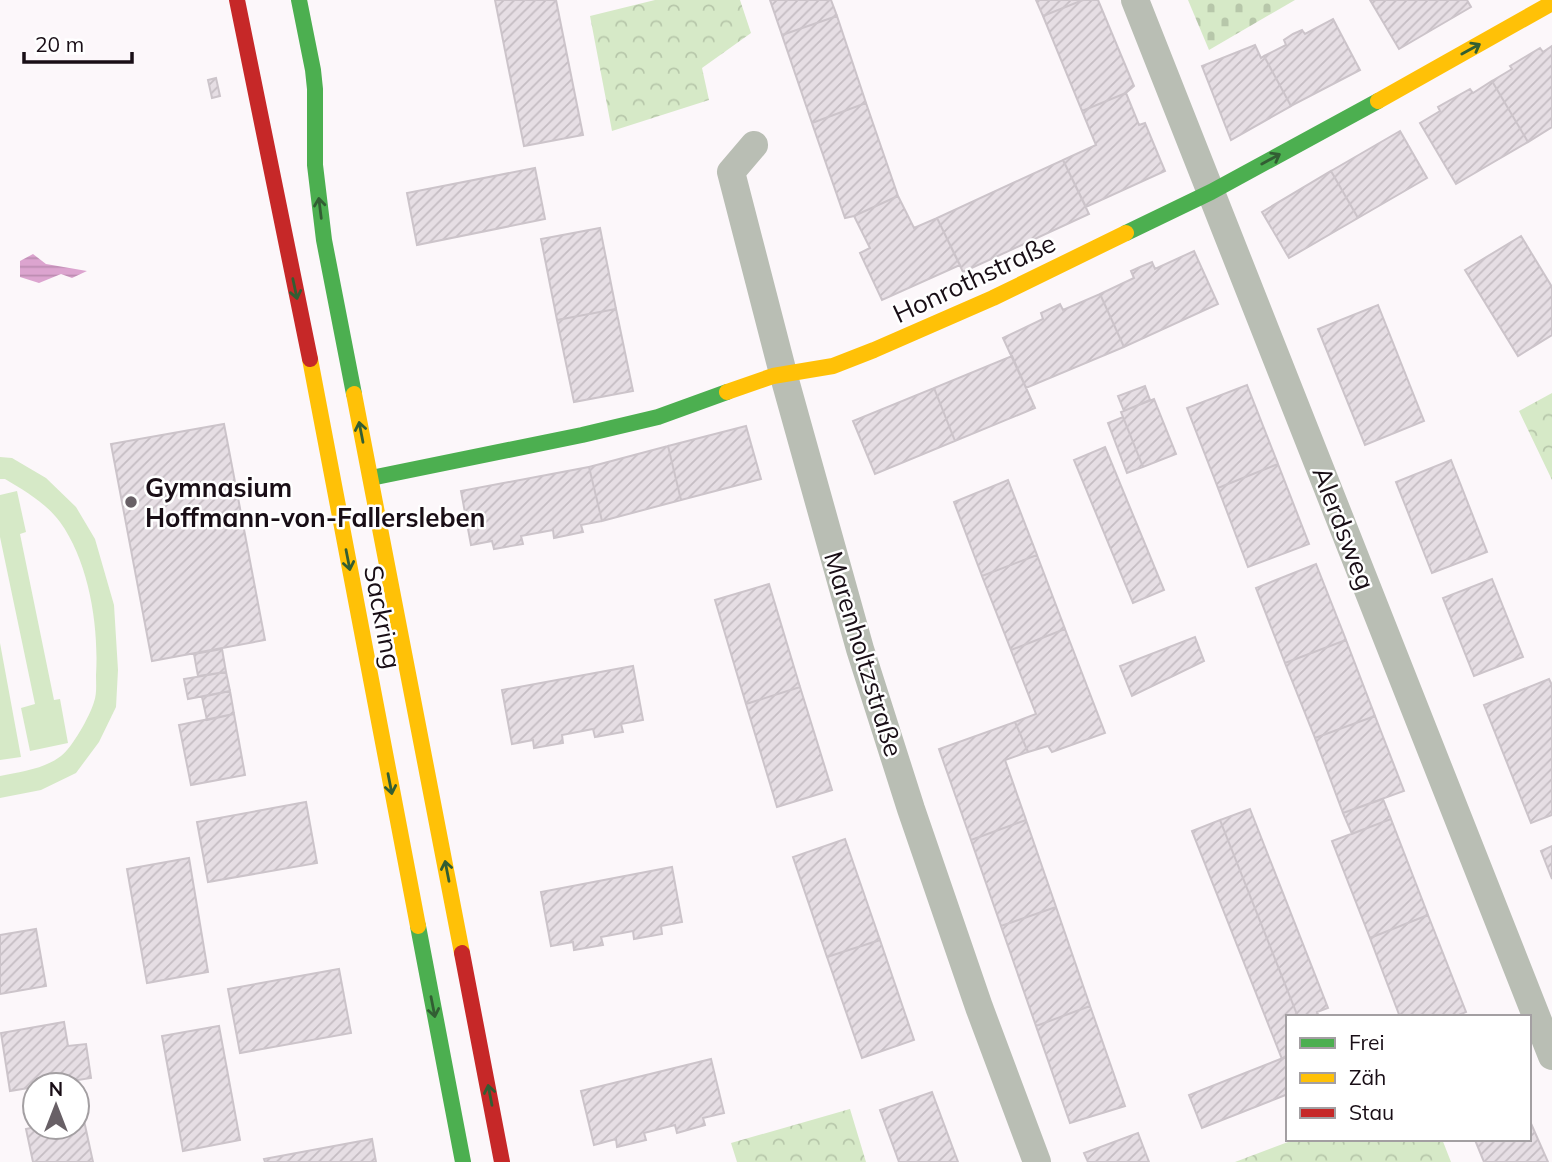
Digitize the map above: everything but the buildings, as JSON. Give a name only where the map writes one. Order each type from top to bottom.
[{"type":"main road","name":"Sackring","points":[[237,0],[309,356],[463,1162]]},
{"type":"main road","name":"Sackring","points":[[299,0],[314,80],[315,164],[324,240],[502,1162]]},
{"type":"main road","name":"Honrothstraße","points":[[371,478],[582,435],[658,416],[783,373],[833,366],[874,350],[993,298],[1211,192],[1552,3]]},
{"type":"street","name":"Alerdsweg","points":[[1135,0],[1552,1056]]},
{"type":"street","name":"Marenholtzstraße","points":[[754,145],[731,172],[783,373],[860,649],[911,809],[979,1007],[1037,1162]]},
{"type":"green space","points":[[655,0],[740,0],[751,33],[702,68],[709,100],[612,131],[590,16]]},
{"type":"green space","points":[[1188,0],[1295,0],[1209,50]]},
{"type":"green space","points":[[1552,393],[1552,480],[1519,411]]},
{"type":"green space","points":[[0,457],[12,458],[46,478],[76,507],[95,539],[114,605],[118,670],[116,707],[99,742],[76,773],[41,790],[0,798],[0,776],[47,764],[61,756],[75,739],[95,699],[97,656],[90,595],[70,538],[60,522],[42,503],[5,479],[0,479]]},
{"type":"green space","points":[[17,491],[26,532],[20,534],[54,700],[60,699],[68,743],[30,751],[21,708],[35,704],[0,537],[0,495]]},
{"type":"green space","points":[[0,643],[21,757],[0,760]]},
{"type":"green space","points":[[850,1109],[866,1162],[737,1162],[731,1143]]},
{"type":"green space","points":[[1291,1141],[1443,1141],[1451,1162],[1235,1162]]},
{"type":"shaded area","points":[[33,254],[46,264],[87,271],[72,278],[61,274],[39,283],[20,277],[20,261]]},
{"type":"traffic: fast","points":[[299,0],[315,89],[315,165],[324,240],[354,394]]},
{"type":"traffic: fast","points":[[1126,233],[1211,192],[1378,101]]},
{"type":"traffic: fast","points":[[371,478],[658,417],[727,392]]},
{"type":"traffic: fast","points":[[418,926],[463,1162]]},
{"type":"traffic: slow","points":[[1378,101],[1552,3]]},
{"type":"traffic: slow","points":[[727,392],[773,376],[833,366],[874,350],[993,298],[1126,233]]},
{"type":"traffic: slow","points":[[310,359],[418,926]]},
{"type":"traffic: slow","points":[[354,394],[462,953]]},
{"type":"traffic: jam","points":[[237,0],[310,359]]},
{"type":"traffic: jam","points":[[462,953],[502,1162]]},
{"type":"place","name":"Gymnasium Hoffmann-von-Fallersleben","points":[[131,502]]}]
